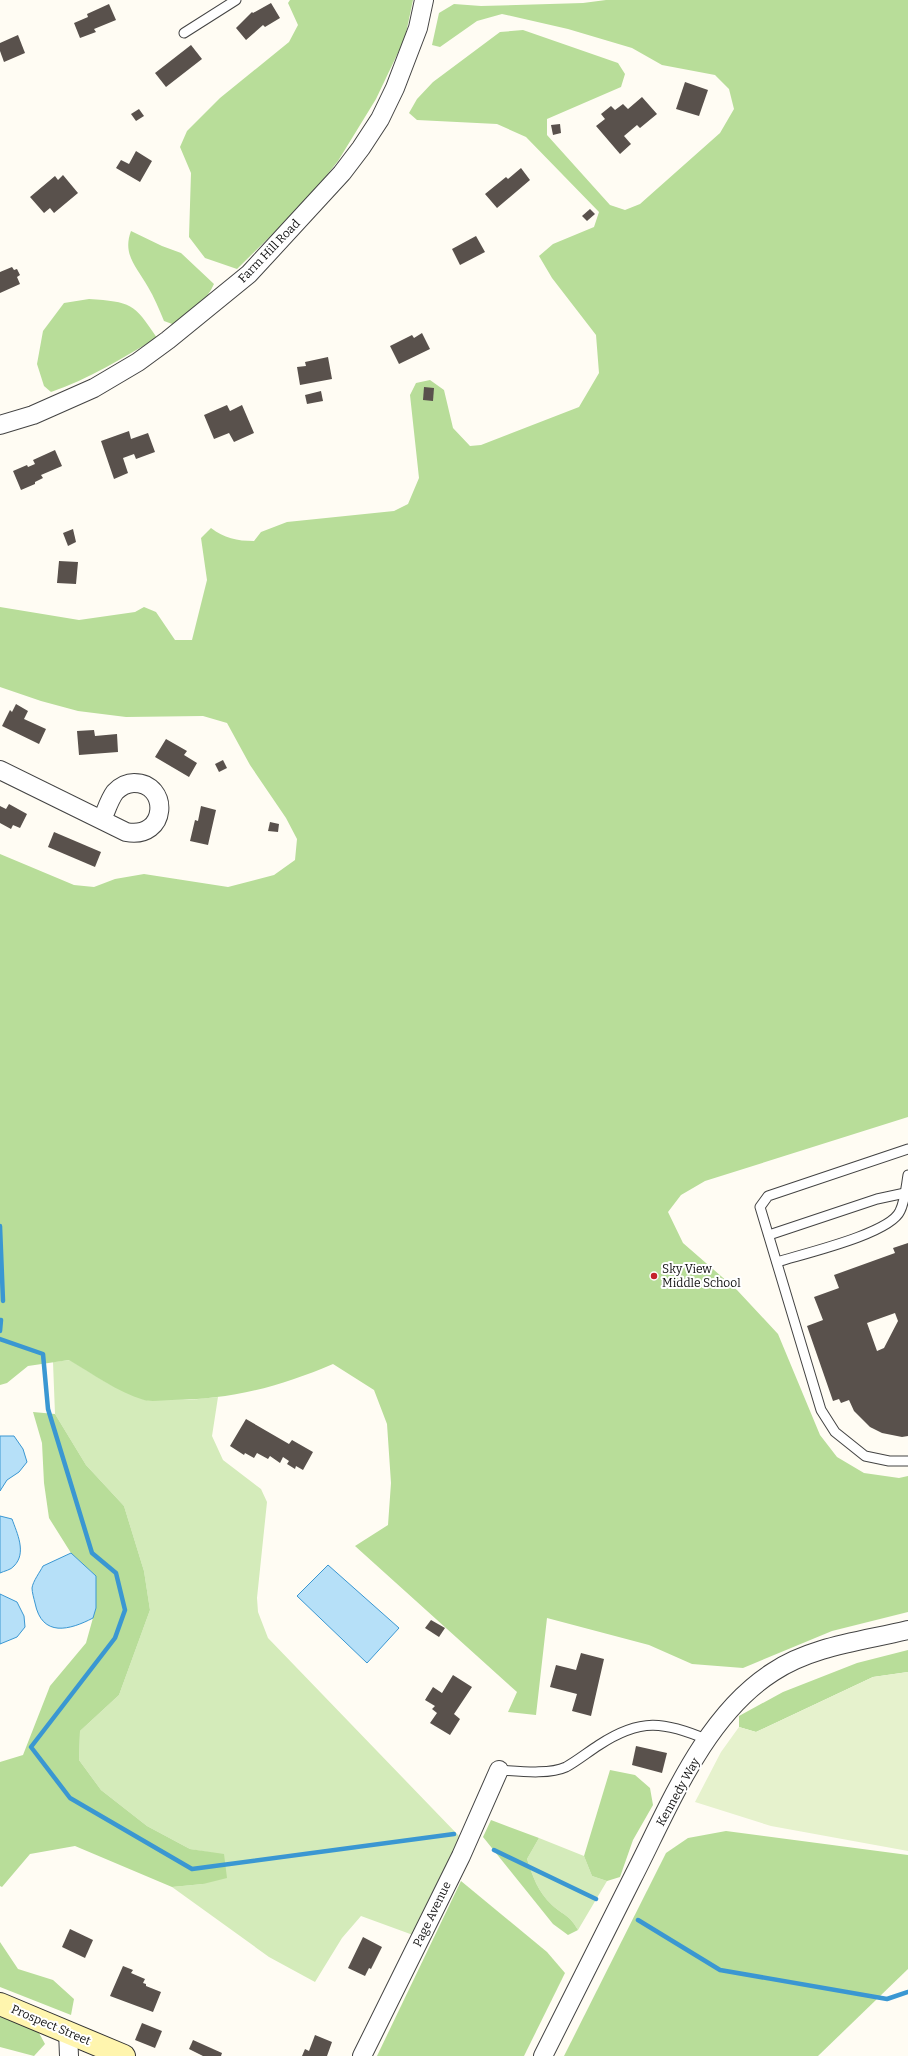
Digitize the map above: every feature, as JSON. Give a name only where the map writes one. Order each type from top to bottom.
[{"type":"main road","name":"Prospect Street","points":[[0,2004],[68,2031],[124,2056]]},
{"type":"street","name":"Farm Hill Road","points":[[0,425],[33,415],[80,394],[138,362],[168,340],[249,274],[342,173],[380,119],[395,88],[418,28],[424,0]]},
{"type":"street","points":[[0,770],[102,820]]},
{"type":"street","name":"Kennedy Way","points":[[543,2056],[684,1777],[708,1740],[736,1703],[773,1672],[812,1653],[908,1630]]},
{"type":"street","name":"Page Avenue","points":[[362,2056],[461,1856],[499,1770]]},
{"type":"street","points":[[68,2031],[69,2056]]},
{"type":"lane","points":[[184,32],[236,0]]},
{"type":"lane","points":[[908,1149],[768,1196],[760,1207],[821,1410],[835,1432],[865,1456],[889,1461],[908,1461]]},
{"type":"lane","points":[[777,1262],[855,1238],[885,1225],[900,1212],[908,1175]]},
{"type":"lane","points":[[768,1235],[878,1199],[905,1193]]},
{"type":"lane","points":[[499,1770],[547,1771],[565,1767],[611,1737],[634,1727],[662,1724],[682,1728],[708,1740]]},
{"type":"green space","points":[[290,0],[413,0],[405,38],[376,99],[338,161],[306,201],[237,269],[205,258],[189,237],[191,173],[180,147],[187,131],[220,98],[289,42],[298,25],[288,3]]},
{"type":"green space","points":[[606,0],[908,0],[908,1117],[705,1181],[681,1195],[668,1212],[683,1243],[737,1290],[778,1334],[820,1435],[837,1457],[864,1473],[899,1478],[908,1476],[908,1612],[832,1631],[743,1668],[692,1664],[649,1645],[547,1618],[536,1715],[508,1712],[517,1692],[355,1546],[388,1525],[391,1483],[387,1424],[374,1390],[333,1364],[293,1379],[254,1391],[214,1398],[154,1401],[144,1400],[115,1388],[69,1360],[28,1366],[7,1383],[0,1385],[0,854],[74,885],[94,887],[115,879],[144,874],[228,887],[274,875],[295,860],[297,839],[286,818],[250,765],[227,723],[203,716],[126,717],[78,711],[41,701],[0,687],[0,607],[79,620],[135,612],[144,607],[156,612],[175,640],[192,640],[207,580],[201,538],[211,528],[231,538],[254,541],[261,532],[287,522],[394,511],[408,504],[419,478],[410,395],[416,383],[430,380],[444,390],[453,428],[470,446],[481,445],[579,407],[599,373],[596,335],[552,278],[539,256],[553,244],[594,227],[599,212],[526,137],[497,124],[417,120],[409,113],[417,99],[433,82],[500,32],[523,30],[618,63],[625,74],[621,87],[547,119],[547,135],[610,205],[625,210],[640,204],[720,133],[734,109],[729,89],[715,75],[662,65],[632,48],[568,29],[502,14],[477,21],[440,47],[432,45],[439,13],[454,4],[481,6],[583,3]]},
{"type":"green space","points":[[131,231],[162,246],[181,253],[214,284],[198,307],[175,325],[164,321],[152,295],[132,260],[128,247]]},
{"type":"green space","points":[[89,299],[114,301],[130,306],[143,318],[157,338],[79,381],[51,392],[44,386],[37,364],[43,331],[64,303]]},
{"type":"green space","points":[[70,1360],[107,1383],[145,1400],[189,1400],[218,1397],[212,1436],[223,1460],[261,1489],[267,1502],[257,1598],[258,1612],[268,1638],[459,1836],[453,1854],[413,1935],[361,1916],[342,1938],[315,1982],[269,1957],[172,1887],[203,1884],[224,1855],[190,1849],[147,1826],[101,1790],[79,1760],[80,1731],[119,1695],[150,1610],[144,1571],[124,1506],[86,1465],[55,1414],[53,1362]]},
{"type":"green space","points":[[33,1412],[55,1414],[86,1465],[124,1506],[144,1571],[150,1610],[119,1695],[80,1731],[79,1760],[101,1790],[147,1826],[190,1849],[224,1854],[227,1878],[203,1884],[172,1887],[75,1846],[30,1854],[2,1887],[0,1886],[0,1762],[23,1755],[50,1686],[86,1643],[96,1607],[96,1576],[71,1553],[49,1518],[44,1483],[42,1443]]},
{"type":"green space","points":[[908,1650],[908,1672],[873,1677],[756,1732],[739,1727],[739,1716],[783,1692],[857,1663]]},
{"type":"green space","points":[[908,1672],[908,1851],[771,1826],[695,1802],[721,1752],[739,1727],[756,1732],[873,1677]]},
{"type":"green space","points":[[610,1770],[635,1775],[650,1788],[653,1805],[633,1840],[620,1877],[607,1881],[592,1876],[584,1856]]},
{"type":"green space","points":[[491,1820],[539,1838],[527,1859],[534,1878],[547,1900],[556,1909],[569,1918],[578,1930],[568,1935],[553,1924],[483,1837]]},
{"type":"green space","points":[[726,1831],[908,1855],[908,1969],[818,2056],[564,2056],[666,1853],[688,1838]]},
{"type":"green space","points":[[539,1838],[584,1856],[592,1876],[607,1881],[578,1930],[569,1918],[556,1909],[547,1900],[534,1878],[527,1859]]},
{"type":"green space","points":[[461,1881],[547,1952],[565,1973],[524,2056],[377,2056]]},
{"type":"green space","points":[[0,1942],[18,1969],[53,1980],[74,1999],[71,2015],[0,1987]]},
{"type":"green space","points":[[0,2014],[22,2023],[39,2033],[45,2044],[34,2056],[0,2047]]},
{"type":"water","points":[[0,1436],[14,1436],[23,1449],[27,1462],[19,1472],[7,1480],[0,1491]]},
{"type":"water","points":[[0,1516],[12,1519],[20,1543],[20,1555],[18,1561],[13,1567],[0,1573]]},
{"type":"water","points":[[71,1553],[96,1576],[96,1608],[93,1618],[75,1626],[58,1628],[50,1626],[44,1622],[39,1614],[32,1588],[43,1566]]},
{"type":"water","points":[[328,1565],[399,1628],[367,1663],[297,1596]]},
{"type":"water","points":[[0,1594],[17,1602],[24,1616],[25,1627],[17,1637],[0,1644]]},
{"type":"building","points":[[271,3],[280,18],[265,27],[263,25],[246,40],[236,28],[252,12],[253,13]]},
{"type":"building","points":[[109,4],[116,20],[94,29],[96,32],[80,38],[74,23],[88,17],[87,14]]},
{"type":"building","points":[[18,35],[25,53],[4,62],[0,51],[0,43]]},
{"type":"building","points":[[191,45],[202,59],[166,87],[155,73]]},
{"type":"building","points":[[685,82],[708,90],[699,116],[676,109]]},
{"type":"building","points":[[642,97],[657,114],[640,128],[637,125],[624,136],[631,144],[620,154],[596,126],[605,119],[601,114],[611,106],[615,110],[623,104],[628,109]]},
{"type":"building","points":[[139,109],[144,116],[136,121],[131,114]]},
{"type":"building","points":[[560,124],[561,133],[553,135],[551,125]]},
{"type":"building","points":[[136,151],[152,161],[140,182],[116,168],[121,160],[129,164]]},
{"type":"building","points":[[521,168],[530,180],[497,208],[485,194],[506,177],[508,179]]},
{"type":"building","points":[[63,175],[78,193],[54,213],[50,208],[44,213],[30,197],[55,176],[58,180]]},
{"type":"building","points":[[590,209],[595,214],[587,221],[582,216]]},
{"type":"building","points":[[476,236],[485,252],[460,265],[452,249]]},
{"type":"building","points":[[12,267],[14,270],[17,269],[20,275],[17,277],[20,284],[0,293],[0,272]]},
{"type":"building","points":[[422,333],[430,349],[399,364],[390,346],[412,335],[414,338]]},
{"type":"building","points":[[328,357],[332,379],[300,385],[297,367],[306,366],[305,362]]},
{"type":"building","points":[[424,387],[434,388],[433,401],[423,400]]},
{"type":"building","points":[[321,391],[323,401],[307,404],[305,395]]},
{"type":"building","points":[[227,405],[230,411],[242,405],[254,433],[234,442],[229,433],[214,439],[204,415]]},
{"type":"building","points":[[129,431],[131,439],[148,433],[155,452],[136,459],[134,454],[123,458],[128,473],[114,479],[101,441]]},
{"type":"building","points":[[55,450],[62,466],[41,475],[43,478],[35,482],[35,484],[21,490],[13,471],[27,465],[28,467],[35,464],[33,460]]},
{"type":"building","points":[[73,529],[76,542],[68,546],[63,533]]},
{"type":"building","points":[[59,561],[78,562],[76,584],[57,583]]},
{"type":"building","points":[[16,704],[28,711],[24,719],[46,729],[39,744],[2,726],[10,710],[12,712]]},
{"type":"building","points":[[94,730],[95,736],[117,734],[118,752],[79,755],[77,731]]},
{"type":"building","points":[[166,739],[187,751],[184,755],[197,763],[189,777],[155,757]]},
{"type":"building","points":[[223,760],[227,768],[219,772],[215,764]]},
{"type":"building","points":[[9,804],[27,814],[20,828],[13,825],[11,829],[0,823],[0,806],[6,809]]},
{"type":"building","points":[[201,806],[216,810],[208,845],[190,841],[195,820],[198,821]]},
{"type":"building","points":[[270,822],[279,824],[278,832],[268,831]]},
{"type":"building","points":[[54,832],[101,852],[95,867],[48,847]]},
{"type":"building","points":[[908,1243],[908,1436],[902,1437],[882,1433],[870,1427],[854,1411],[849,1400],[841,1403],[839,1399],[833,1401],[807,1326],[823,1320],[814,1297],[839,1288],[834,1275],[895,1253],[893,1248]],"holes":[[[895,1313],[898,1321],[884,1348],[877,1351],[867,1323]]]},
{"type":"building","points":[[246,1419],[289,1444],[292,1440],[313,1452],[303,1470],[296,1466],[295,1469],[287,1464],[289,1461],[283,1457],[280,1463],[270,1456],[268,1459],[257,1453],[254,1458],[245,1453],[244,1455],[230,1446]]},
{"type":"building","points":[[431,1620],[445,1628],[439,1637],[425,1628]]},
{"type":"building","points":[[581,1653],[604,1659],[591,1716],[572,1711],[577,1694],[550,1687],[556,1665],[576,1670]]},
{"type":"building","points":[[453,1675],[472,1687],[454,1714],[460,1719],[450,1735],[430,1723],[437,1713],[432,1709],[435,1706],[425,1700],[433,1687],[442,1693]]},
{"type":"building","points":[[636,1746],[667,1753],[662,1773],[632,1765]]},
{"type":"building","points":[[70,1929],[93,1940],[85,1958],[62,1947]]},
{"type":"building","points":[[363,1937],[382,1947],[371,1969],[369,1968],[365,1976],[348,1968]]},
{"type":"building","points":[[123,1966],[133,1970],[131,1973],[145,1979],[143,1983],[146,1984],[146,1986],[161,1992],[153,2012],[110,1996]]},
{"type":"building","points":[[142,2023],[162,2031],[155,2048],[135,2040]]},
{"type":"building","points":[[315,2035],[332,2042],[327,2056],[302,2056],[305,2049],[309,2051]]},
{"type":"building","points":[[193,2040],[222,2053],[221,2056],[203,2056],[189,2049]]},
{"type":"waterway","points":[[0,1226],[3,1301]]},
{"type":"waterway","points":[[0,1331],[1,1320]]},
{"type":"waterway","points":[[0,1339],[43,1354],[48,1409],[92,1553],[116,1573],[125,1610],[115,1638],[31,1747],[70,1798],[192,1869],[454,1834]]},
{"type":"waterway","points":[[494,1850],[596,1899]]},
{"type":"waterway","points":[[638,1920],[720,1970],[887,1999],[908,1992]]},
{"type":"place","name":"Sky View Middle School","points":[[654,1276]]}]
